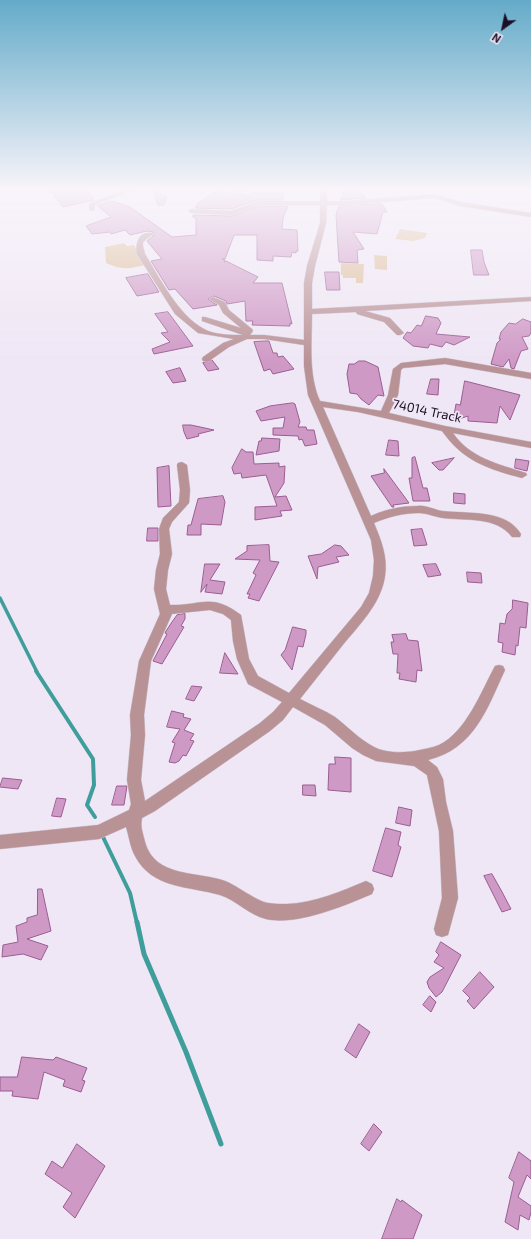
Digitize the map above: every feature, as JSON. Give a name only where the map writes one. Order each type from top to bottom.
[{"type":"street","points":[[140,248],[140,251],[183,317],[206,333],[233,337],[251,336],[276,338],[309,343]]},
{"type":"street","points":[[0,842],[99,832],[135,815],[265,727],[292,700],[365,610],[374,596],[380,574],[381,563],[376,540],[317,403],[309,376],[308,283],[316,248]]},
{"type":"street","points":[[213,299],[222,304],[226,311],[250,332],[251,336]]},
{"type":"street","points":[[309,312],[531,299]]},
{"type":"street","points":[[351,309],[387,320],[400,333]]},
{"type":"street","points":[[205,319],[251,336]]},
{"type":"street","points":[[206,359],[226,345],[251,336]]},
{"type":"street","points":[[384,415],[393,395],[397,370],[402,366],[445,361],[531,376]]},
{"type":"street","name":"74014 Track","points":[[317,403],[531,445]]},
{"type":"street","points":[[445,429],[459,448],[473,458],[522,475]]},
{"type":"street","points":[[182,465],[185,490],[184,503],[167,521],[164,529],[166,554],[162,570],[160,589],[166,614],[152,643],[143,672],[137,715],[138,735],[134,780],[138,804],[133,825],[140,852],[147,862],[158,871],[172,878],[223,888],[266,911],[288,912],[314,907],[342,899],[366,889]]},
{"type":"street","points":[[369,521],[387,513],[420,509],[441,514],[497,520],[507,524],[516,534]]},
{"type":"street","points":[[165,609],[174,610],[204,604],[218,607],[232,613],[237,618],[239,641],[243,658],[253,680],[330,721],[357,744],[368,751],[386,757],[409,758],[437,752],[449,747],[456,741],[474,719],[499,670]]},
{"type":"street","points":[[409,758],[421,763],[432,771],[436,778],[439,802],[446,831],[450,898],[442,929]]},
{"type":"shaded area","points":[[105,248],[136,248],[145,265],[125,268],[116,267],[106,263]]},
{"type":"shaded area","points":[[374,255],[387,256],[387,270],[375,269]]},
{"type":"shaded area","points":[[341,263],[364,264],[363,283],[356,283],[356,278],[343,278],[343,275],[341,275]]},
{"type":"building","points":[[153,248],[229,248],[225,259],[222,259],[225,260],[224,262],[226,261],[258,277],[253,283],[282,283],[292,324],[290,323],[290,326],[252,325],[253,321],[246,321],[245,301],[227,304],[226,301],[214,296],[208,299],[217,305],[193,309],[175,289],[169,290],[151,261],[162,259]]},
{"type":"building","points":[[257,248],[298,248],[298,251],[296,251],[296,253],[292,252],[291,257],[273,256],[273,261],[257,260]]},
{"type":"building","points":[[338,248],[364,249],[357,250],[358,263],[339,262]]},
{"type":"building","points":[[471,250],[482,250],[484,262],[489,275],[474,275]]},
{"type":"building","points":[[325,272],[339,272],[340,290],[327,290]]},
{"type":"building","points":[[148,274],[159,292],[137,296],[126,278]]},
{"type":"building","points":[[168,312],[193,346],[154,354],[152,349],[170,342],[161,333],[168,332],[155,314]]},
{"type":"building","points":[[426,316],[438,318],[441,323],[436,334],[470,337],[454,345],[446,342],[442,347],[430,344],[428,348],[413,346],[403,338],[407,332],[411,333],[417,325],[421,326]]},
{"type":"building","points":[[523,319],[531,322],[531,333],[529,336],[522,337],[528,349],[521,351],[514,369],[511,368],[509,359],[503,367],[491,364],[497,343],[501,339],[499,339],[501,332],[509,323],[515,324]]},
{"type":"building","points":[[269,341],[273,353],[277,353],[278,357],[283,356],[294,369],[273,374],[270,369],[264,371],[254,342]]},
{"type":"building","points":[[212,360],[219,369],[208,371],[203,363]]},
{"type":"building","points":[[359,361],[365,361],[378,367],[384,396],[378,395],[369,405],[357,394],[350,393],[347,374],[349,364],[354,364]]},
{"type":"building","points":[[180,368],[186,381],[173,383],[166,372]]},
{"type":"building","points":[[431,379],[439,379],[438,395],[427,394]]},
{"type":"building","points":[[465,381],[520,395],[510,420],[500,406],[497,423],[468,421],[468,416],[453,421],[456,404],[460,405]]},
{"type":"building","points":[[295,404],[300,422],[298,427],[306,427],[307,430],[314,430],[317,444],[305,446],[302,439],[299,440],[298,436],[273,435],[273,428],[283,428],[285,417],[261,421],[256,411],[270,406]]},
{"type":"building","points":[[183,425],[191,425],[214,430],[198,434],[199,436],[187,439]]},
{"type":"building","points":[[262,438],[280,439],[279,451],[256,455],[259,441],[261,441]]},
{"type":"building","points":[[389,440],[398,441],[399,456],[386,455]]},
{"type":"building","points":[[242,449],[246,452],[253,452],[254,464],[279,463],[279,467],[285,466],[284,483],[275,497],[286,496],[292,510],[280,511],[282,516],[255,520],[255,507],[277,506],[266,475],[242,478],[241,473],[234,474],[232,468]]},
{"type":"building","points":[[415,457],[423,488],[427,488],[430,501],[413,501],[409,478],[412,478],[412,458]]},
{"type":"building","points":[[454,458],[443,470],[439,470],[432,463]]},
{"type":"building","points":[[516,459],[529,461],[527,471],[515,468]]},
{"type":"building","points":[[169,466],[171,506],[158,507],[157,468]]},
{"type":"building","points":[[384,469],[409,503],[393,505],[394,507],[392,507],[371,476],[384,473]]},
{"type":"building","points":[[454,493],[465,494],[465,504],[454,503]]},
{"type":"building","points":[[223,496],[225,502],[221,525],[201,524],[201,535],[187,535],[188,525],[191,525],[198,499]]},
{"type":"building","points":[[148,528],[158,528],[158,541],[147,541]]},
{"type":"building","points":[[422,529],[427,545],[414,546],[411,530]]},
{"type":"building","points":[[269,545],[270,561],[279,562],[259,601],[248,598],[250,594],[247,594],[256,575],[253,573],[260,560],[235,559],[247,551],[247,546]]},
{"type":"building","points":[[335,545],[341,546],[349,555],[336,557],[339,562],[318,567],[317,579],[308,556],[321,554]]},
{"type":"building","points":[[205,564],[220,564],[210,580],[225,582],[222,594],[205,592],[207,584],[201,592]]},
{"type":"building","points":[[436,564],[441,575],[428,577],[423,565]]},
{"type":"building","points":[[467,572],[481,573],[482,583],[468,582]]},
{"type":"building","points":[[513,600],[528,603],[526,628],[520,627],[518,646],[516,645],[515,655],[502,652],[503,643],[498,642],[500,623],[505,624],[507,614],[512,609]]},
{"type":"building","points":[[185,614],[185,619],[181,626],[184,627],[162,664],[153,661],[167,634],[165,633],[172,622],[177,615]]},
{"type":"building","points":[[293,627],[306,630],[306,634],[303,647],[298,646],[292,670],[281,655],[285,650]]},
{"type":"building","points":[[406,634],[408,640],[418,641],[422,671],[417,670],[416,682],[399,679],[400,673],[397,673],[398,654],[393,654],[391,642],[394,642],[392,635]]},
{"type":"building","points":[[225,653],[238,674],[220,673]]},
{"type":"building","points":[[192,686],[202,687],[194,701],[186,699]]},
{"type":"building","points":[[172,711],[184,714],[183,717],[191,719],[184,730],[194,734],[190,740],[194,741],[186,756],[183,755],[179,761],[175,763],[169,762],[175,743],[172,742],[180,729],[167,727]]},
{"type":"building","points":[[335,757],[351,758],[351,792],[328,790],[329,764],[335,764]]},
{"type":"building","points":[[3,778],[22,780],[18,789],[0,787]]},
{"type":"building","points":[[303,785],[315,785],[316,796],[303,795]]},
{"type":"building","points":[[117,786],[127,786],[124,805],[112,805]]},
{"type":"building","points":[[57,798],[66,799],[61,817],[52,816]]},
{"type":"building","points":[[399,807],[412,810],[410,826],[396,823]]},
{"type":"building","points":[[386,828],[401,832],[398,845],[401,847],[392,877],[373,871]]},
{"type":"building","points":[[492,874],[511,909],[502,912],[484,876]]},
{"type":"building","points":[[38,889],[42,889],[51,931],[27,939],[48,946],[41,960],[23,954],[2,957],[3,945],[18,942],[16,926],[27,922],[27,918],[37,915]]},
{"type":"building","points":[[441,942],[461,955],[442,992],[436,997],[429,988],[427,982],[430,977],[444,968],[434,962],[439,955],[436,952]]},
{"type":"building","points":[[480,972],[494,987],[474,1009],[467,1001],[470,998],[463,991]]},
{"type":"building","points":[[430,996],[436,1002],[431,1012],[423,1005]]},
{"type":"building","points":[[359,1024],[370,1032],[356,1058],[345,1050]]},
{"type":"building","points":[[22,1057],[53,1060],[56,1057],[87,1068],[82,1080],[85,1081],[81,1092],[63,1086],[65,1080],[44,1072],[38,1099],[12,1096],[13,1091],[0,1091],[0,1077],[17,1077]]},
{"type":"building","points":[[374,1124],[382,1132],[369,1151],[361,1144]]},
{"type":"building","points":[[77,1144],[105,1166],[75,1218],[63,1207],[72,1193],[45,1174],[52,1161],[62,1168]]},
{"type":"building","points":[[519,1152],[531,1161],[531,1179],[527,1175],[518,1197],[531,1206],[531,1212],[529,1220],[520,1215],[518,1230],[505,1222],[514,1182],[509,1178]]},
{"type":"building","points":[[397,1199],[401,1202],[402,1200],[422,1215],[413,1239],[382,1239]]},
{"type":"waterway","points":[[0,598],[37,672]]},
{"type":"waterway","points":[[36,671],[93,759],[94,785],[87,805],[95,817]]},
{"type":"waterway","points":[[103,837],[130,893],[137,923]]},
{"type":"waterway","points":[[137,922],[144,954],[186,1052],[221,1144]]}]
